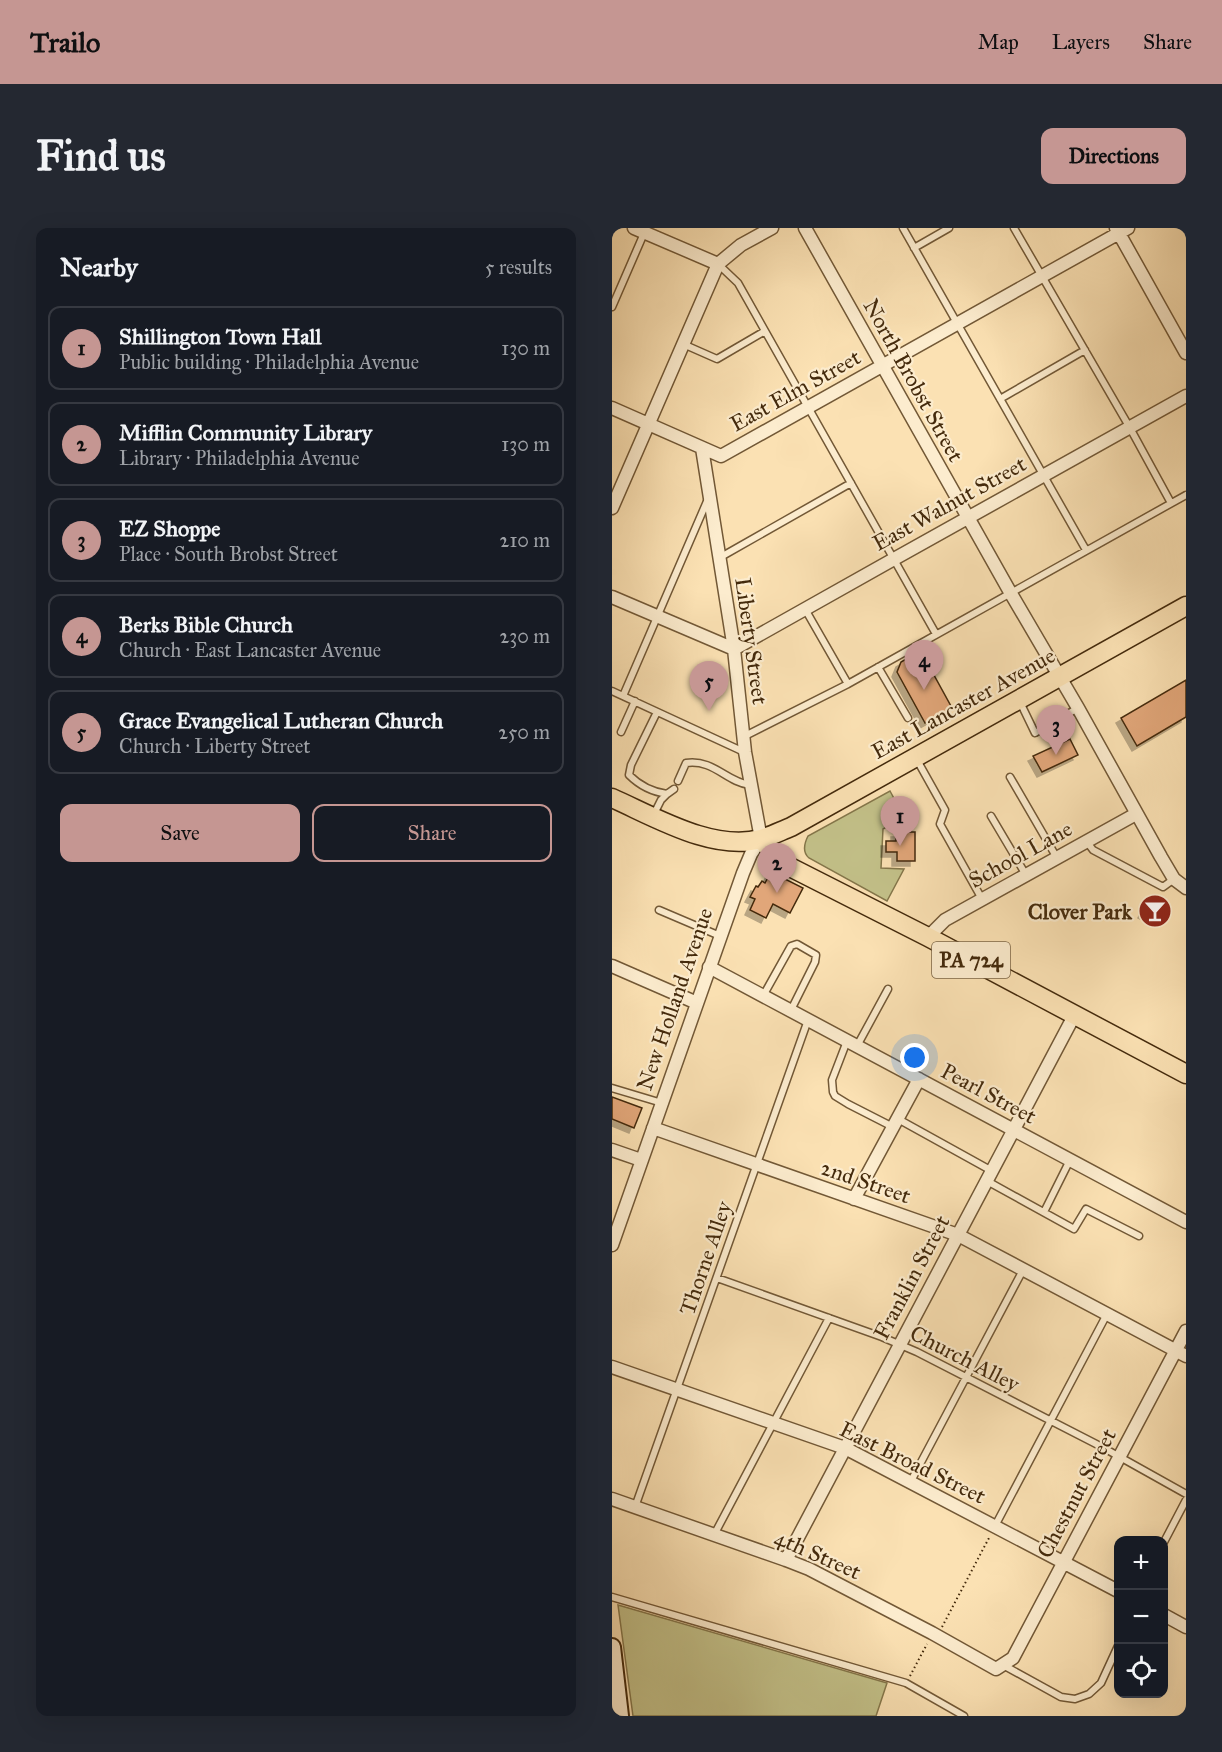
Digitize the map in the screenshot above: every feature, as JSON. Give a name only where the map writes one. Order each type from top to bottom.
[{"type":"main road","name":"East Lancaster Avenue","points":[[612,798],[707,838],[742,842],[761,839],[791,827],[1186,606]]},
{"type":"main road","name":"PA 724","points":[[761,839],[788,866],[1186,1074]]},
{"type":"street","points":[[612,508],[718,264],[741,245],[772,228]]},
{"type":"street","name":"North Brobst Street","points":[[805,228],[1174,879]]},
{"type":"street","points":[[641,229],[718,264]]},
{"type":"street","points":[[1121,230],[1186,353]]},
{"type":"street","name":"East Elm Street","points":[[702,448],[721,456],[1121,230]]},
{"type":"street","name":"East Walnut Street","points":[[734,649],[1186,396]]},
{"type":"street","points":[[612,408],[702,448]]},
{"type":"street","name":"Liberty Street","points":[[702,448],[734,649],[742,737],[761,839]]},
{"type":"street","points":[[612,597],[734,649]]},
{"type":"street","name":"School Lane","points":[[928,938],[945,920],[1136,814]]},
{"type":"street","name":"New Holland Avenue","points":[[612,1245],[743,873],[751,854],[761,839]]},
{"type":"street","points":[[1174,879],[1186,888]]},
{"type":"street","points":[[612,966],[697,1003]]},
{"type":"street","name":"Pearl Street","points":[[709,967],[1186,1222]]},
{"type":"street","name":"Franklin Street","points":[[786,1560],[1075,1014]]},
{"type":"street","points":[[854,1199],[918,1079]]},
{"type":"street","name":"2nd Street","points":[[653,1128],[958,1235],[1181,1353]]},
{"type":"street","points":[[612,1150],[641,1160]]},
{"type":"street","name":"Chestnut Street","points":[[999,1667],[1013,1658],[1119,1456],[1181,1353],[1186,1331]]},
{"type":"street","name":"East Broad Street","points":[[612,1367],[845,1448],[1117,1590]]},
{"type":"street","name":"4th Street","points":[[612,1499],[809,1569],[999,1667]]},
{"type":"street","points":[[1168,1617],[1186,1627]]},
{"type":"street","points":[[612,1647],[620,1716]]},
{"type":"lane","points":[[915,248],[949,228]]},
{"type":"lane","points":[[1014,228],[1171,503]]},
{"type":"lane","points":[[612,307],[641,229]]},
{"type":"lane","points":[[907,229],[915,248],[1086,550]]},
{"type":"lane","points":[[718,264],[738,283],[936,634]]},
{"type":"lane","points":[[683,344],[717,359],[765,331]]},
{"type":"lane","points":[[1000,399],[1085,350]]},
{"type":"lane","points":[[719,558],[851,483]]},
{"type":"lane","points":[[623,696],[710,495]]},
{"type":"lane","points":[[742,737],[848,684],[1186,495]]},
{"type":"lane","points":[[805,609],[848,684]]},
{"type":"lane","points":[[878,667],[908,718]]},
{"type":"lane","points":[[612,691],[745,752]]},
{"type":"lane","points":[[1018,699],[1035,733],[1078,708]]},
{"type":"lane","points":[[621,732],[635,701]]},
{"type":"lane","points":[[657,712],[631,765],[630,775],[637,782],[657,793],[667,794]]},
{"type":"lane","points":[[916,757],[945,810],[940,824],[982,899]]},
{"type":"lane","points":[[678,781],[686,763],[698,761],[721,771],[741,784],[750,785]]},
{"type":"lane","points":[[1010,777],[1057,858]]},
{"type":"lane","points":[[653,816],[661,800],[674,789]]},
{"type":"lane","points":[[991,816],[1026,875]]},
{"type":"lane","points":[[1087,841],[1093,850],[1163,886],[1174,879]]},
{"type":"lane","points":[[659,910],[720,936]]},
{"type":"lane","points":[[763,996],[791,946],[797,944],[813,952],[816,955],[815,962],[790,1011]]},
{"type":"lane","points":[[888,989],[852,1044],[832,1080],[831,1086],[835,1096],[895,1123],[989,1176],[1074,1229],[1086,1209],[1139,1236]]},
{"type":"lane","name":"Thorne Alley","points":[[635,1507],[808,1020]]},
{"type":"lane","points":[[612,1088],[662,1103]]},
{"type":"lane","points":[[1044,1212],[1070,1160]]},
{"type":"lane","points":[[910,1483],[1024,1270]]},
{"type":"lane","name":"Church Alley","points":[[717,1278],[899,1344],[1119,1456],[1186,1494]]},
{"type":"lane","points":[[995,1526],[1108,1313]]},
{"type":"lane","points":[[714,1535],[829,1318]]},
{"type":"lane","points":[[1167,1536],[1186,1500]]},
{"type":"lane","points":[[612,1597],[906,1683],[964,1716]]},
{"type":"lane","points":[[999,1667],[1061,1697],[1075,1699],[1089,1694],[1101,1683],[1114,1656]]},
{"type":"path","points":[[906,1683],[995,1526]]},
{"type":"shaded area","points":[[890,791],[904,817],[883,829],[881,868],[904,869],[887,901],[809,858],[804,848],[808,836]]},
{"type":"shaded area","points":[[618,1605],[887,1683],[876,1716],[633,1716]]},
{"type":"building","points":[[913,655],[924,657],[952,708],[925,723],[897,672],[901,662]]},
{"type":"building","points":[[1186,680],[1186,717],[1137,746],[1121,718]]},
{"type":"building","points":[[1070,739],[1078,755],[1042,772],[1033,756]]},
{"type":"building","points":[[896,832],[915,832],[915,861],[897,861],[897,852],[886,852],[886,841],[896,841]]},
{"type":"building","points":[[771,872],[803,888],[790,913],[773,904],[766,918],[750,910],[755,899],[750,897],[756,886],[758,887],[762,881],[765,883]]},
{"type":"building","name":"Clover Park","points":[[1150,900],[1167,909],[1160,922],[1143,913]]},
{"type":"building","points":[[612,1097],[642,1108],[634,1128],[612,1119]]},
{"type":"place","name":"Berks Bible Church","points":[[924,690]]},
{"type":"place","name":"Grace Evangelical Lutheran Church","points":[[709,711]]},
{"type":"place","name":"EZ Shoppe","points":[[1056,755]]},
{"type":"place","name":"Shillington Town Hall","points":[[900,846]]},
{"type":"place","name":"Mifflin Community Library","points":[[777,893]]},
{"type":"place","name":"Clover Park","points":[[1155,911]]}]
